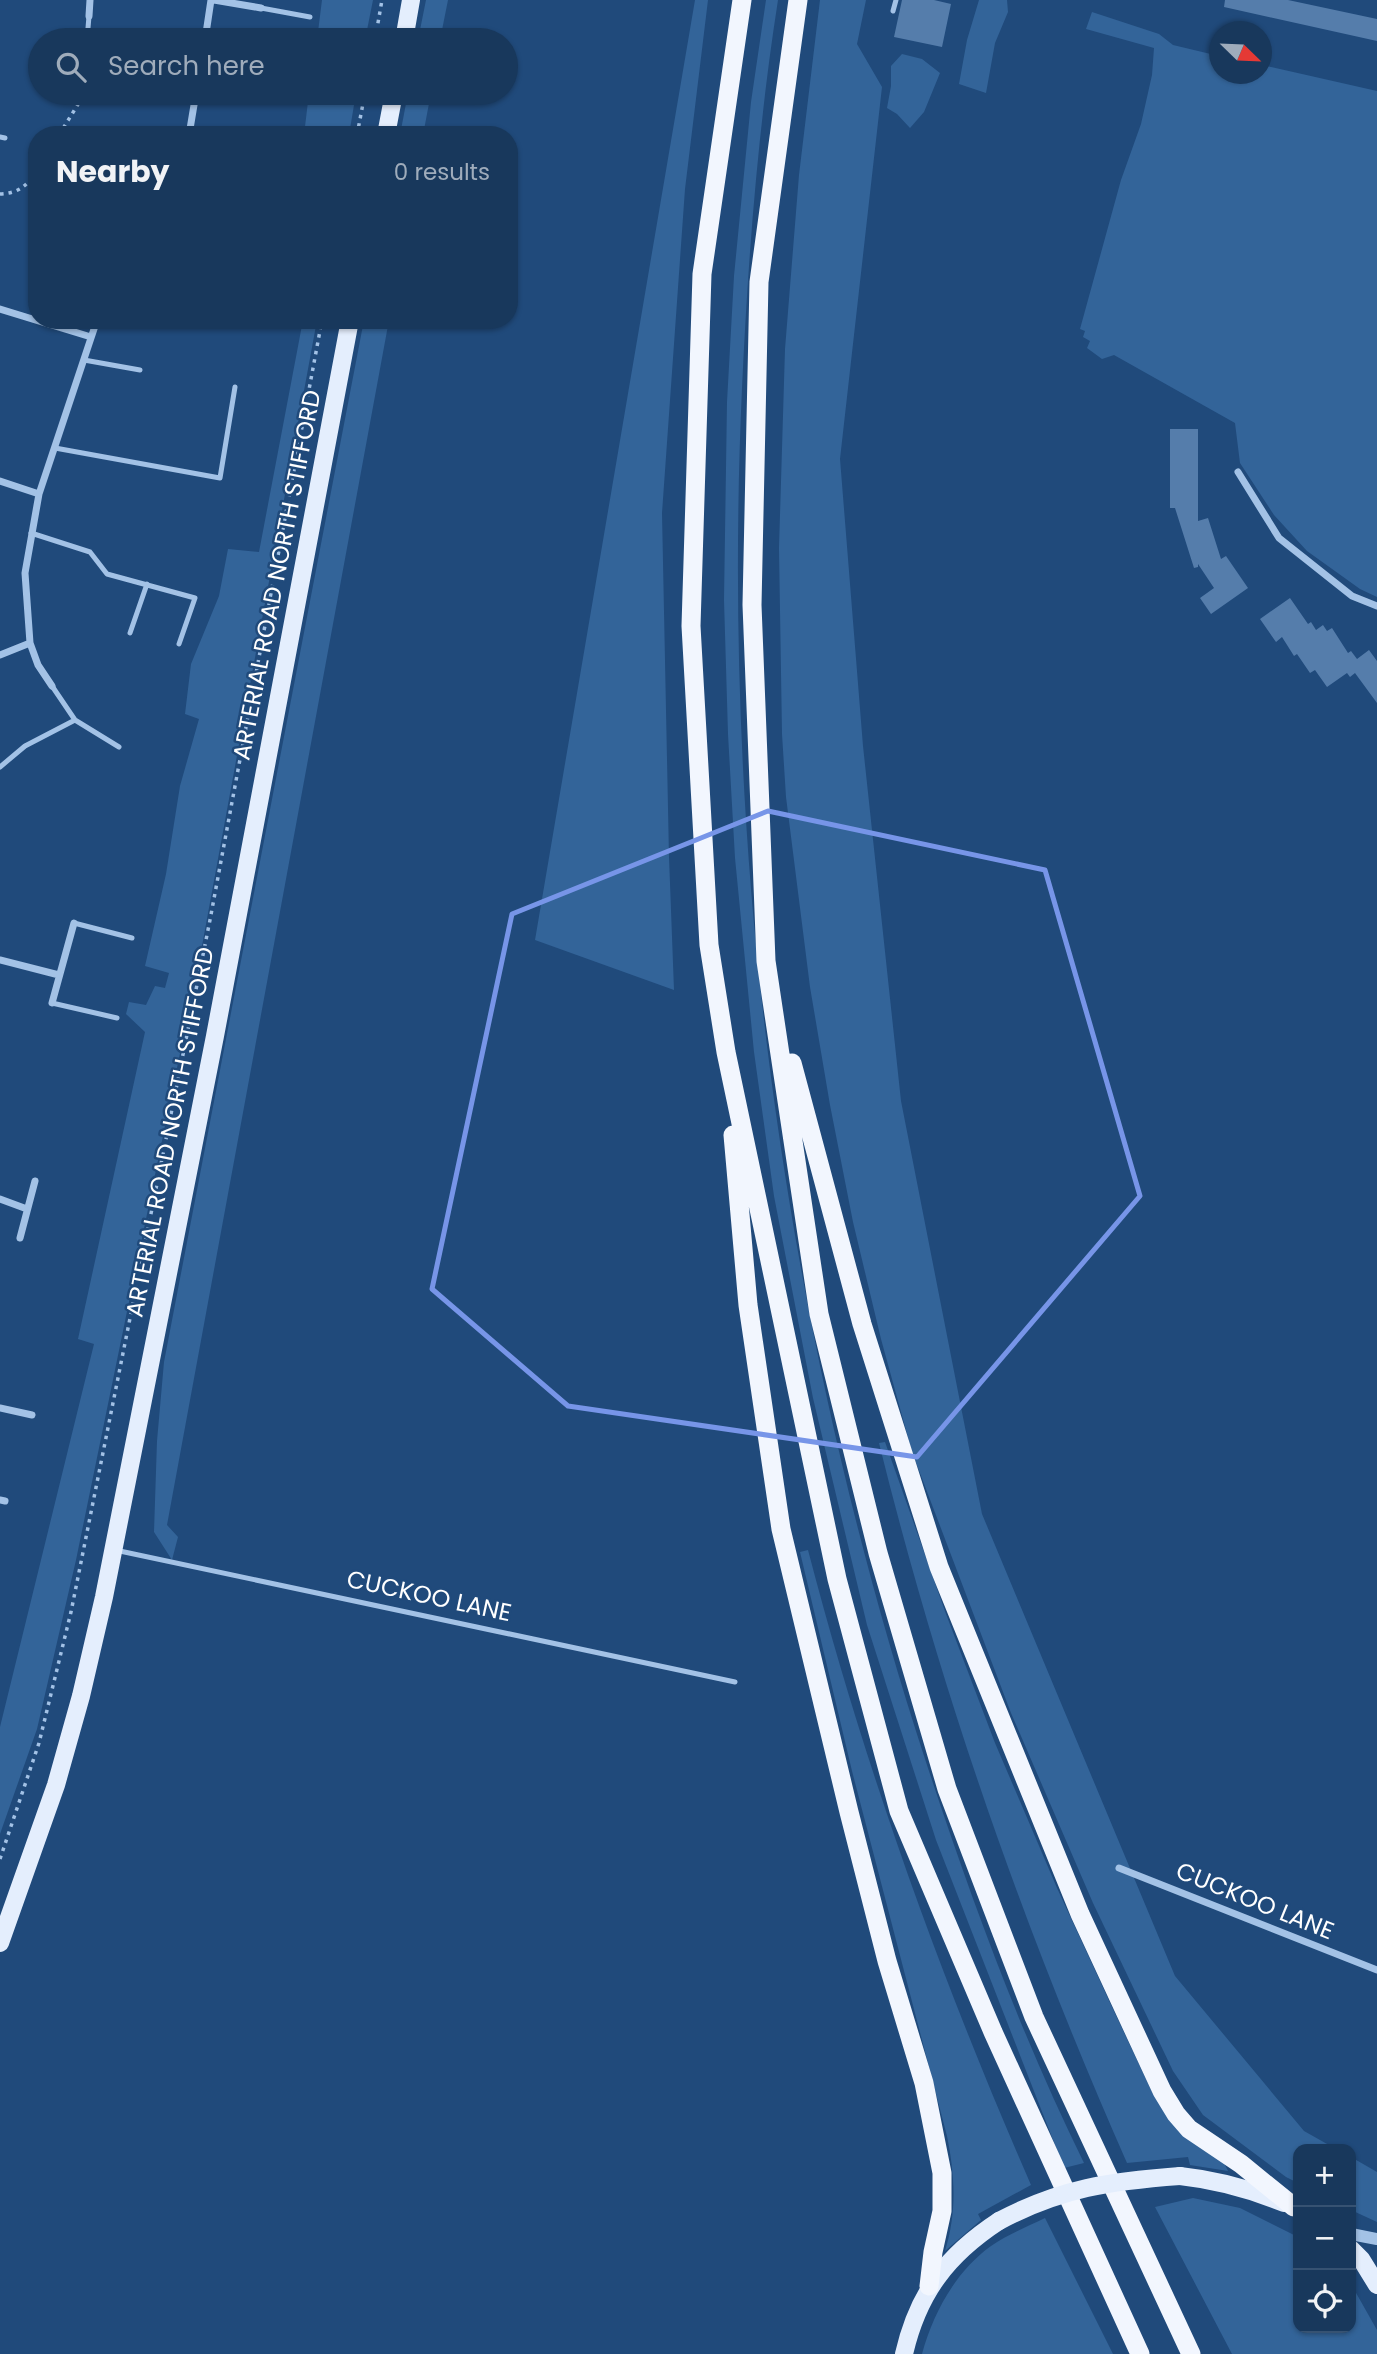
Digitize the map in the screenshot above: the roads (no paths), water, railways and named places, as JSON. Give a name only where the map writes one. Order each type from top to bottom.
[{"type":"highway","points":[[742,0],[702,274],[691,626],[709,945],[726,1052],[837,1579],[899,1811],[993,2032],[1140,2354]]},
{"type":"highway","points":[[798,0],[759,282],[752,606],[766,961],[819,1314],[878,1553],[947,1789],[1034,2017],[1191,2354]]},
{"type":"highway","points":[[766,961],[824,1189],[862,1324],[939,1567],[1080,1914],[1163,2091],[1176,2113],[1189,2129],[1241,2164],[1295,2207]]},
{"type":"highway","points":[[726,1052],[748,1305],[781,1530],[887,1961],[924,2083],[942,2173],[942,2211],[929,2286]]},
{"type":"main road","points":[[406,28],[411,0]]},
{"type":"main road","points":[[388,126],[392,105]]},
{"type":"main road","name":"ARTERIAL ROAD NORTH STIFFORD","points":[[0,1943],[64,1759],[93,1645],[217,1023],[348,329]]},
{"type":"main road","points":[[904,2354],[910,2329],[929,2286],[978,2234],[1032,2204],[1079,2189],[1134,2179],[1180,2176],[1213,2179],[1254,2190],[1294,2207]]},
{"type":"main road","points":[[1356,2254],[1377,2285]]},
{"type":"main road","points":[[890,2354],[910,2329]]},
{"type":"street","points":[[89,16],[90,0]]},
{"type":"street","points":[[207,28],[213,0],[261,8]]},
{"type":"street","points":[[190,126],[194,105]]},
{"type":"street","points":[[0,309],[28,318]]},
{"type":"street","points":[[65,329],[91,337]]},
{"type":"street","points":[[52,686],[38,665],[30,643],[25,573],[39,494],[94,329]]},
{"type":"street","points":[[1238,472],[1279,538],[1352,596],[1377,606]]},
{"type":"street","points":[[0,481],[39,494]]},
{"type":"street","points":[[0,655],[30,643]]},
{"type":"street","points":[[52,1003],[74,923]]},
{"type":"street","points":[[0,960],[59,975]]},
{"type":"street","points":[[20,1238],[35,1181]]},
{"type":"street","points":[[0,1199],[27,1209]]},
{"type":"street","points":[[0,1408],[32,1415]]},
{"type":"street","name":"CUCKOO LANE","points":[[1119,1868],[1377,1970]]},
{"type":"street","points":[[1356,2235],[1377,2239]]},
{"type":"lane","points":[[893,12],[896,0]]},
{"type":"lane","points":[[261,8],[310,17]]},
{"type":"lane","points":[[88,28],[89,16]]},
{"type":"lane","points":[[84,360],[140,370]]},
{"type":"lane","points":[[55,448],[220,478],[235,387]]},
{"type":"lane","points":[[31,533],[90,552],[107,574],[195,598],[179,644]]},
{"type":"lane","points":[[130,633],[147,584]]},
{"type":"lane","points":[[52,686],[75,720],[119,747]]},
{"type":"lane","points":[[0,766],[25,746],[75,720]]},
{"type":"lane","points":[[74,923],[132,938]]},
{"type":"lane","points":[[52,1003],[117,1018]]},
{"type":"lane","name":"CUCKOO LANE","points":[[113,1549],[735,1682]]}]
